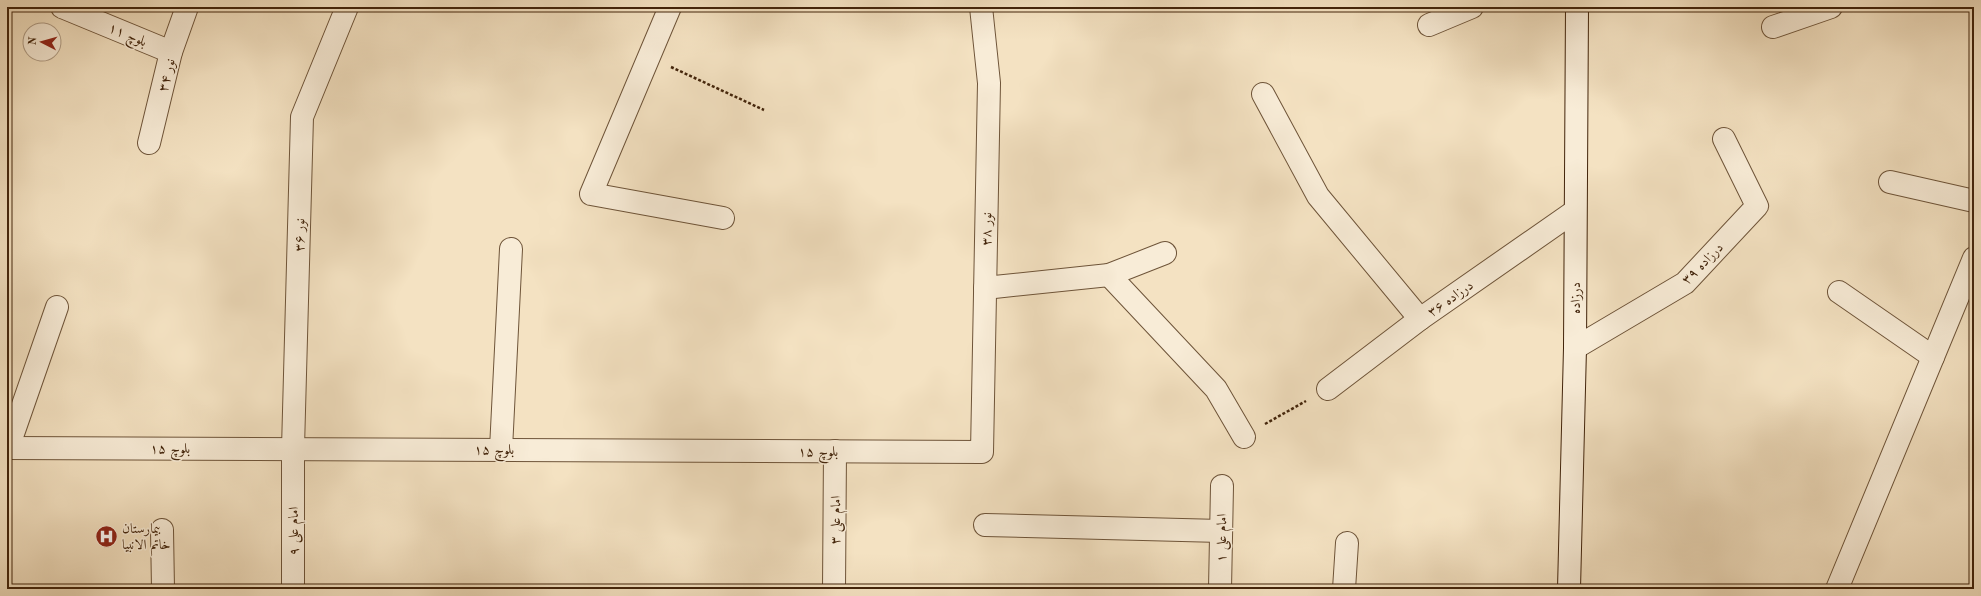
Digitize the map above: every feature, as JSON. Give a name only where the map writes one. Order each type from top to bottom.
[{"type":"street","name":"بلوچ ۱۱","points":[[62,7],[171,52]]},
{"type":"street","name":"نور ۳۴","points":[[149,143],[171,52],[187,7]]},
{"type":"street","name":"نور ۳۶","points":[[293,472],[302,117],[347,7]]},
{"type":"street","points":[[670,7],[591,194],[723,218]]},
{"type":"street","name":"نور ۳۸","points":[[981,7],[989,83],[982,452]]},
{"type":"street","points":[[1429,25],[1472,7]]},
{"type":"street","name":"درزاده","points":[[1570,589],[1575,348],[1577,7]]},
{"type":"street","points":[[1773,27],[1831,7]]},
{"type":"street","points":[[1264,94],[1318,196],[1420,319]]},
{"type":"street","name":"درزاده ۳۹","points":[[1575,348],[1685,283],[1757,206],[1724,139]]},
{"type":"street","points":[[1890,182],[1974,201]]},
{"type":"street","name":"درزاده ۳۶","points":[[1328,389],[1420,319],[1575,211]]},
{"type":"street","points":[[501,449],[511,249]]},
{"type":"street","points":[[985,288],[1109,275],[1165,253]]},
{"type":"street","points":[[1837,589],[1974,258]]},
{"type":"street","points":[[1109,275],[1216,389],[1244,437]]},
{"type":"street","points":[[1839,292],[1933,357]]},
{"type":"street","points":[[7,448],[57,307]]},
{"type":"street","name":"بلوچ ۱۵","points":[[7,448],[982,452]]},
{"type":"street","name":"امام علی ۳","points":[[834,589],[835,451]]},
{"type":"street","name":"امام علی ۹","points":[[293,472],[293,589]]},
{"type":"street","name":"امام علی ۱","points":[[1220,589],[1222,486]]},
{"type":"street","points":[[985,525],[1221,531]]},
{"type":"street","points":[[162,530],[163,589]]},
{"type":"street","points":[[1344,589],[1347,543]]},
{"type":"path","points":[[649,57],[764,110]]},
{"type":"path","points":[[1244,437],[1328,389]]},
{"type":"place","name":"بیمارستان خاتم الانبیا","points":[[106,536]]}]
